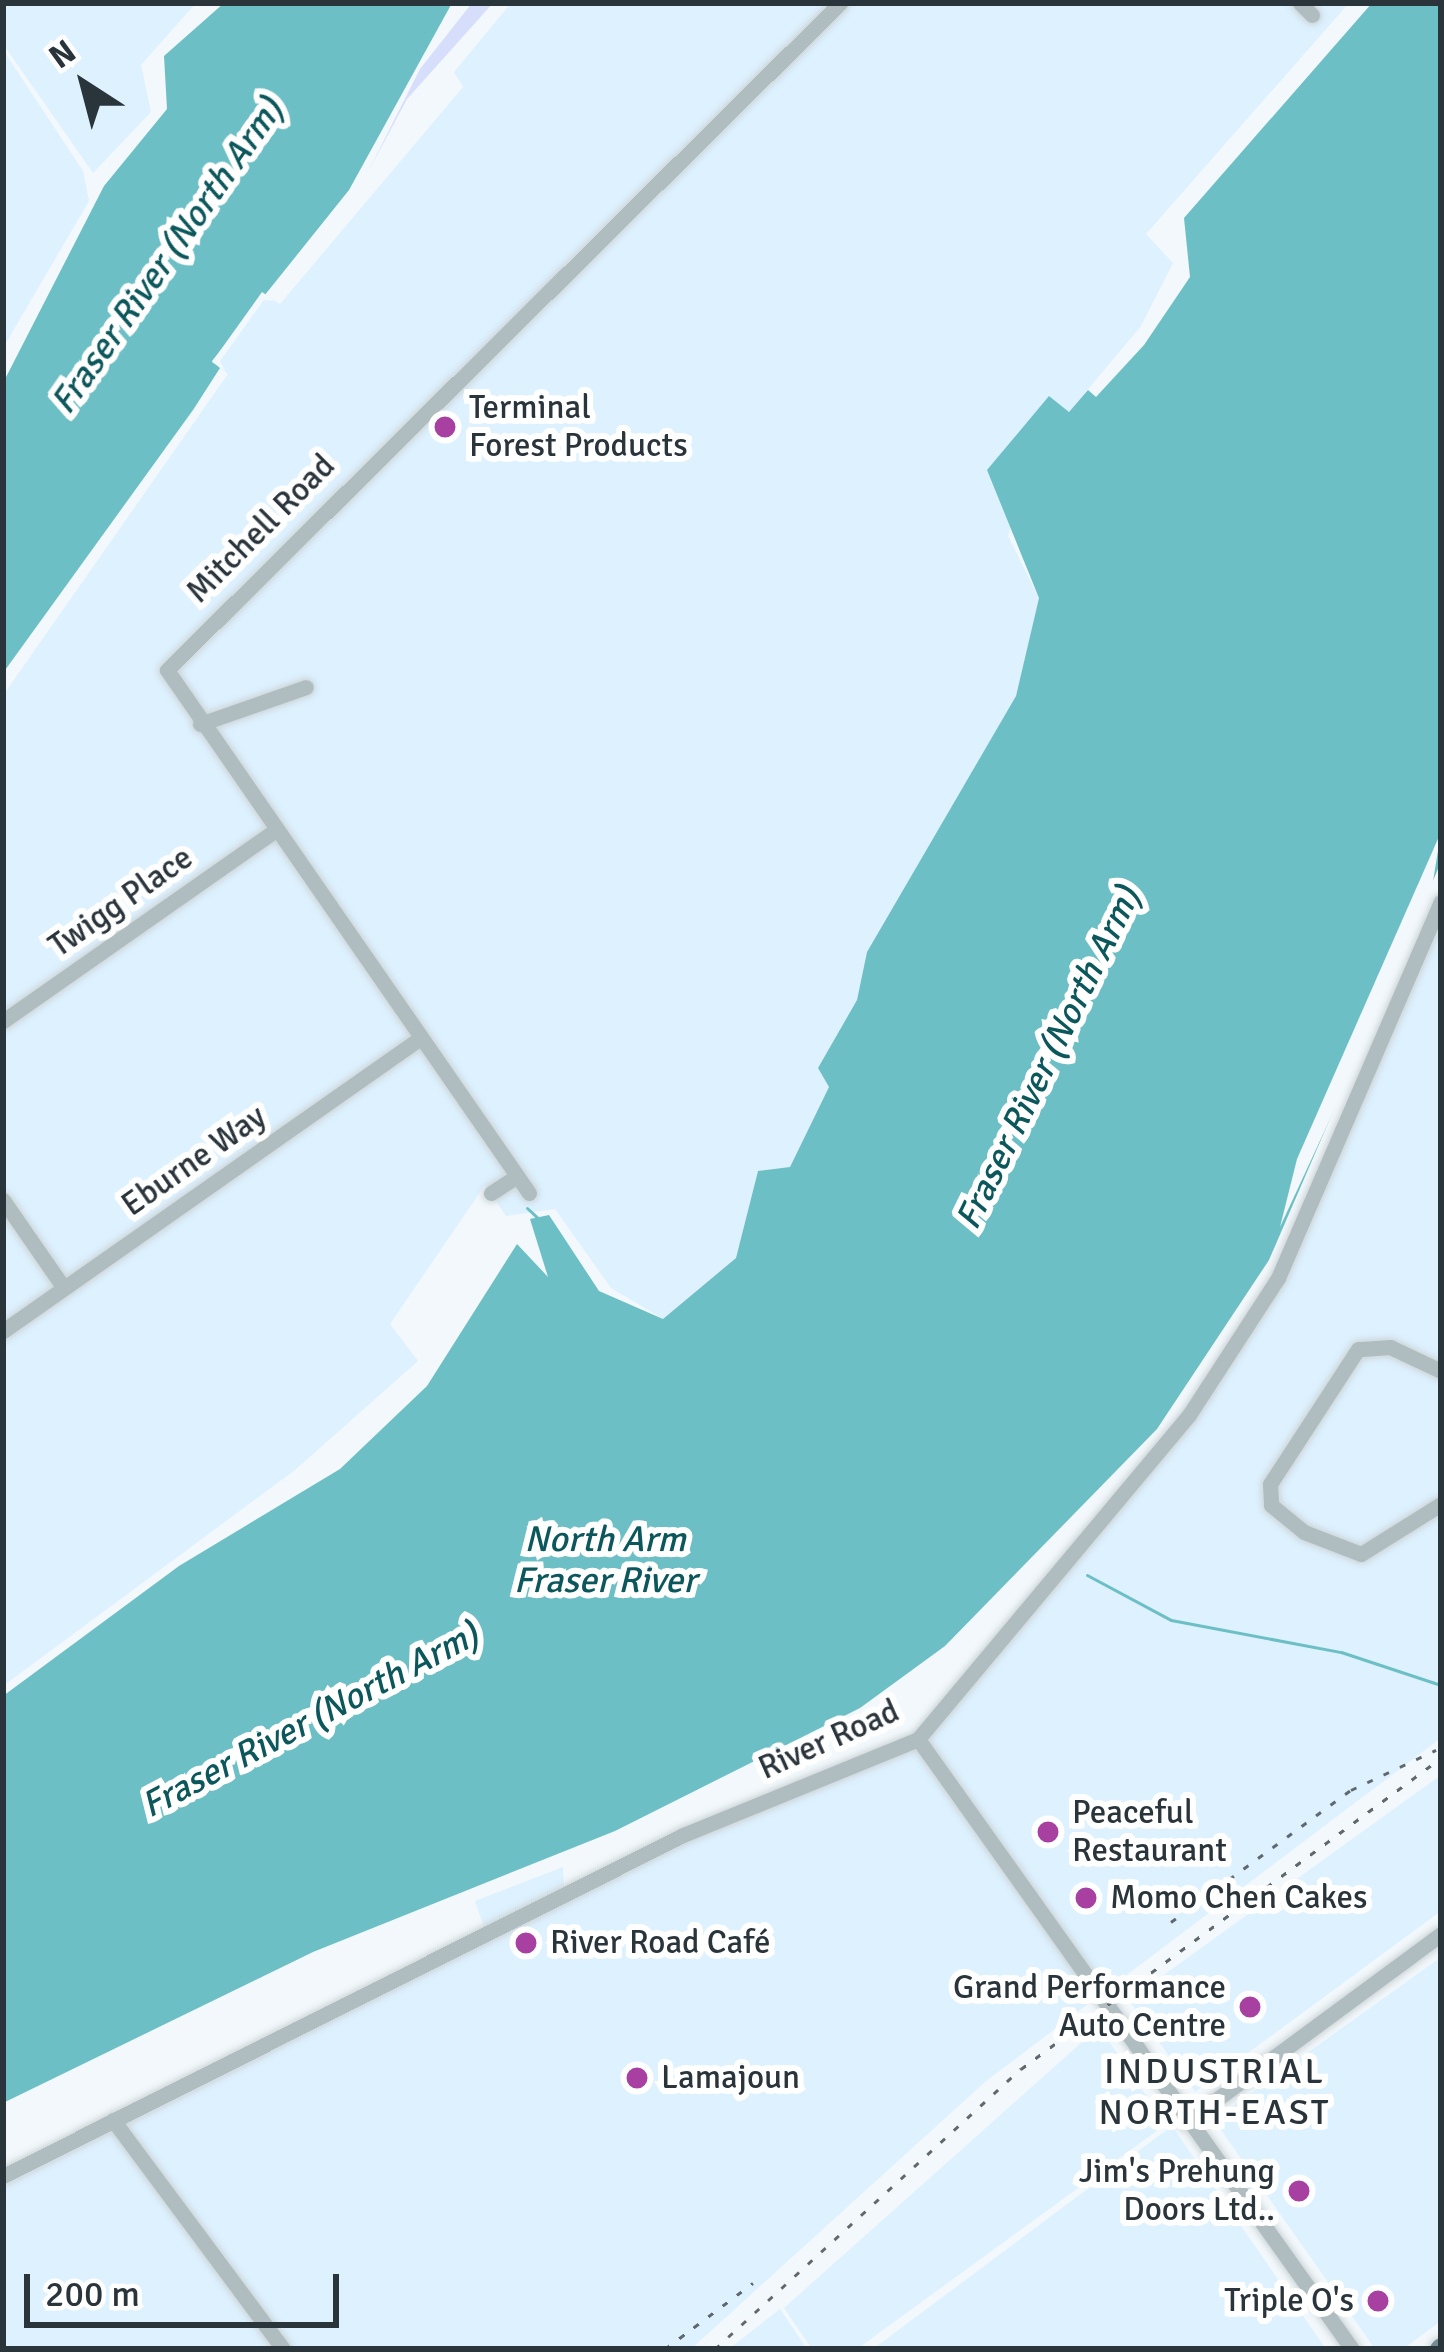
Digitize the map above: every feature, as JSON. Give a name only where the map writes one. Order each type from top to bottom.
[{"type":"street","name":"Mitchell Road","points":[[529,1193],[273,832],[167,670],[178,653],[840,3]]},
{"type":"street","points":[[200,724],[306,687]]},
{"type":"street","name":"Twigg Place","points":[[3,1021],[273,832]]},
{"type":"street","name":"River Road","points":[[3,2176],[683,1834],[918,1739],[1189,1414],[1279,1277],[1441,902]]},
{"type":"street","name":"Eburne Way","points":[[3,1331],[418,1039]]},
{"type":"street","points":[[491,1193],[517,1175]]},
{"type":"street","points":[[3,1200],[64,1288]]},
{"type":"street","points":[[1441,1370],[1390,1347],[1358,1349],[1270,1484],[1271,1505],[1304,1532],[1361,1554],[1441,1504]]},
{"type":"street","points":[[918,1739],[1186,2122],[1352,2349]]},
{"type":"street","points":[[1186,2122],[1441,1934]]},
{"type":"street","points":[[113,2120],[283,2349]]},
{"type":"shaded area","points":[[3,3],[196,3],[141,65],[151,112],[93,173],[3,44]]},
{"type":"shaded area","points":[[472,3],[493,3],[407,99],[368,172],[420,69]]},
{"type":"shaded area","points":[[511,3],[1349,3],[1146,234],[1173,263],[1141,326],[1069,412],[1049,397],[1008,536],[1039,598],[1016,696],[867,952],[857,1000],[818,1068],[829,1087],[790,1167],[758,1171],[736,1258],[663,1319],[611,1288],[555,1209],[506,1216],[485,1185],[390,1324],[418,1361],[295,1470],[3,1686],[4,694],[228,374],[212,362],[262,292],[280,304],[463,87],[454,72]]},
{"type":"shaded area","points":[[3,50],[83,171],[89,201],[3,348]]},
{"type":"shaded area","points":[[1441,902],[1441,1738],[986,2081],[691,2349],[3,2349],[3,2176],[683,1835],[918,1739],[1189,1415],[1278,1278]]},
{"type":"shaded area","points":[[1441,1775],[1441,1911],[1195,2092],[1129,2000]]},
{"type":"shaded area","points":[[563,1867],[564,1892],[485,1930],[475,1901]]},
{"type":"shaded area","points":[[1441,1957],[1441,2321],[1403,2349],[1375,2349],[1214,2120]]},
{"type":"shaded area","points":[[1099,2027],[1166,2124],[857,2349],[812,2349],[784,2308]]},
{"type":"shaded area","points":[[1172,2126],[1326,2349],[873,2349]]},
{"type":"shaded area","points":[[780,2309],[807,2349],[729,2349]]},
{"type":"water","name":"Fraser River (North Arm)","points":[[224,3],[452,3],[349,190],[212,361],[220,368],[193,410],[3,673],[3,383],[104,186],[167,109],[164,56]]},
{"type":"water","name":"North Arm Fraser River","points":[[1372,3],[1441,3],[1441,862],[1269,1260],[1157,1429],[945,1646],[860,1708],[615,1831],[313,1952],[3,2103],[3,1696],[179,1566],[340,1469],[427,1386],[517,1244],[548,1277],[530,1219],[549,1215],[599,1291],[663,1319],[736,1258],[758,1171],[790,1167],[829,1087],[818,1068],[857,1000],[867,952],[1016,696],[1039,598],[987,470],[1049,396],[1069,412],[1088,390],[1096,397],[1144,345],[1190,277],[1184,218]]},
{"type":"pier","points":[[262,292],[275,301],[264,300],[220,361],[225,371],[212,362]]},
{"type":"pier","points":[[1441,832],[1429,906],[1280,1227],[1297,1159]]},
{"type":"waterway","points":[[527,1208],[539,1219]]},
{"type":"waterway","points":[[1087,1575],[1171,1620],[1341,1652],[1441,1685]]},
{"type":"railway","points":[[1171,1922],[1351,1790],[1436,1750]]},
{"type":"railway","points":[[715,2349],[1021,2069],[1441,1758]]},
{"type":"railway","points":[[665,2349],[753,2283]]},
{"type":"place","name":"Terminal Forest Products","points":[[445,427]]},
{"type":"place","name":"Peaceful Restaurant","points":[[1048,1832]]},
{"type":"place","name":"Momo Chen Cakes","points":[[1086,1898]]},
{"type":"place","name":"River Road Café","points":[[526,1943]]},
{"type":"place","name":"Grand Performance Auto Centre","points":[[1250,2007]]},
{"type":"place","name":"Lamajoun","points":[[637,2078]]},
{"type":"place","name":"Jim's Prehung Doors Ltd..","points":[[1299,2191]]},
{"type":"place","name":"Triple O's","points":[[1378,2301]]},
{"type":"district","name":"INDUSTRIAL NORTH-EAST","points":[[1215,2092]]}]
